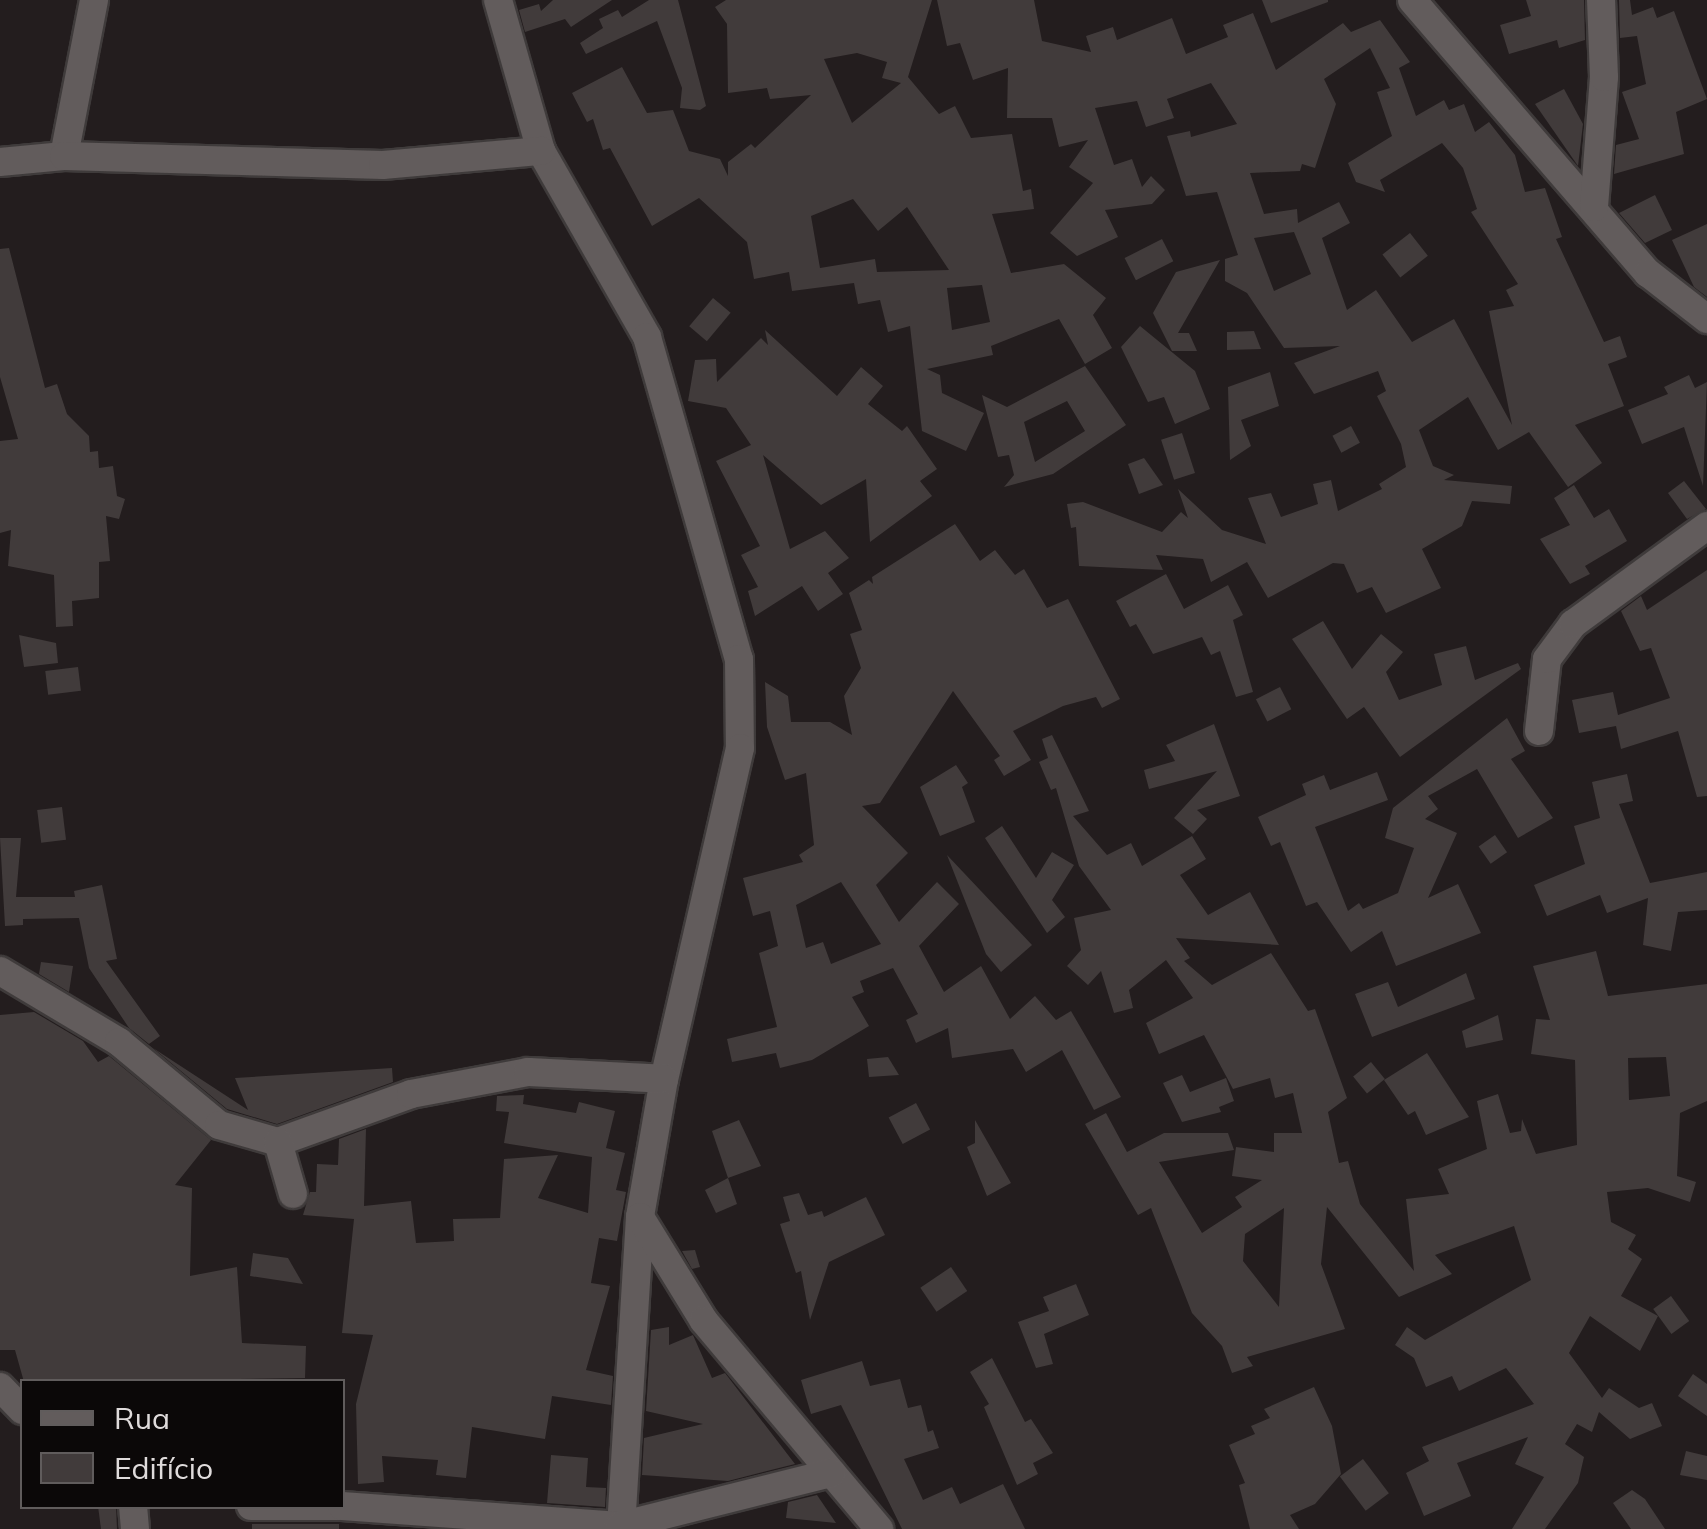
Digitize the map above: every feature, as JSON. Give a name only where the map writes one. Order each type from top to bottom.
[{"type":"street","points":[[64,156],[94,0]]},
{"type":"street","points":[[498,0],[541,151],[648,337],[738,659],[740,748],[664,1079],[640,1217],[620,1528]]},
{"type":"street","points":[[1412,0],[1648,272],[1707,320]]},
{"type":"street","points":[[1594,207],[1604,77],[1601,0]]},
{"type":"street","points":[[0,162],[64,156],[382,164],[541,151]]},
{"type":"street","points":[[1539,731],[1547,660],[1572,624],[1707,526]]},
{"type":"street","points":[[0,971],[119,1042],[219,1126],[278,1142],[412,1094],[528,1072],[664,1079]]},
{"type":"street","points":[[278,1142],[294,1194]]},
{"type":"street","points":[[640,1217],[704,1321],[879,1529]]},
{"type":"street","points":[[0,1387],[20,1408]]},
{"type":"street","points":[[345,1506],[620,1528],[831,1473]]},
{"type":"building","points":[[553,0],[612,0],[571,27],[565,19],[525,32],[519,10],[539,4],[541,11]]},
{"type":"building","points":[[649,0],[678,0],[706,106],[700,110],[680,108],[682,88],[657,21],[586,54],[580,43],[603,28],[599,19],[618,10],[622,17]]},
{"type":"building","points":[[726,0],[932,0],[908,77],[939,114],[955,106],[971,138],[1012,134],[1023,191],[1031,189],[1034,209],[992,214],[1011,273],[1064,264],[1106,298],[1093,315],[1112,348],[1085,364],[1059,319],[991,346],[993,355],[927,369],[940,375],[942,393],[984,413],[966,451],[922,431],[910,326],[888,332],[880,300],[858,304],[854,283],[792,291],[789,272],[754,279],[747,242],[699,198],[652,226],[610,148],[603,150],[593,119],[587,122],[572,93],[622,67],[647,113],[673,110],[689,151],[720,159],[728,176],[728,162],[751,144],[755,148],[811,95],[770,99],[767,88],[728,93],[727,24],[715,7]],"holes":[[[857,53],[887,62],[882,78],[901,83],[852,123],[824,59]],[[853,199],[878,231],[907,207],[949,270],[877,272],[875,259],[820,268],[811,216]],[[982,285],[990,322],[952,330],[947,288]]]},
{"type":"building","points":[[937,0],[1034,0],[1042,41],[1091,52],[1086,36],[1113,27],[1117,40],[1172,18],[1186,54],[1228,37],[1223,25],[1253,13],[1276,70],[1343,23],[1351,32],[1380,20],[1410,62],[1399,68],[1416,116],[1444,100],[1449,110],[1464,104],[1475,132],[1489,122],[1515,155],[1525,192],[1545,188],[1562,237],[1556,239],[1604,342],[1620,336],[1627,357],[1608,364],[1624,406],[1575,425],[1602,463],[1568,487],[1529,432],[1498,450],[1468,397],[1419,430],[1433,466],[1454,475],[1444,480],[1512,486],[1510,504],[1472,501],[1462,526],[1422,549],[1441,588],[1386,613],[1372,587],[1357,593],[1344,564],[1333,563],[1268,598],[1247,562],[1211,582],[1203,559],[1156,555],[1163,570],[1079,566],[1076,527],[1071,528],[1067,504],[1083,502],[1162,532],[1181,512],[1188,518],[1178,489],[1222,530],[1266,544],[1248,498],[1271,493],[1281,517],[1318,504],[1313,484],[1331,480],[1338,511],[1382,489],[1379,484],[1406,467],[1401,444],[1377,396],[1386,391],[1378,371],[1314,394],[1294,363],[1340,346],[1284,348],[1247,293],[1225,281],[1225,259],[1238,255],[1217,192],[1186,196],[1167,136],[1190,131],[1191,137],[1237,124],[1211,83],[1167,99],[1174,118],[1146,127],[1137,101],[1095,108],[1114,165],[1132,159],[1142,187],[1151,176],[1165,190],[1152,204],[1105,210],[1118,237],[1077,256],[1050,233],[1093,183],[1069,167],[1088,140],[1059,147],[1052,118],[1007,118],[1008,68],[973,80],[960,43],[947,46]],"holes":[[[1370,48],[1390,88],[1377,92],[1392,136],[1348,163],[1356,182],[1385,192],[1380,180],[1442,143],[1463,168],[1477,209],[1471,212],[1518,284],[1506,290],[1514,306],[1489,311],[1512,425],[1454,319],[1412,342],[1376,290],[1347,310],[1322,238],[1350,223],[1339,202],[1298,223],[1297,209],[1264,214],[1250,173],[1300,171],[1302,164],[1315,168],[1336,104],[1324,79]],[[1294,232],[1311,274],[1274,291],[1254,238]]]},
{"type":"building","points":[[1262,0],[1328,0],[1328,2],[1271,23]]},
{"type":"building","points":[[1526,0],[1584,0],[1585,40],[1559,48],[1557,40],[1509,54],[1500,25],[1531,16]]},
{"type":"building","points":[[1619,0],[1630,0],[1632,15],[1653,7],[1657,18],[1674,11],[1707,99],[1676,112],[1684,154],[1614,174],[1616,145],[1639,139],[1622,92],[1646,84],[1637,36],[1620,38]]},
{"type":"building","points":[[1564,89],[1583,124],[1578,166],[1535,104]]},
{"type":"building","points":[[1655,195],[1672,230],[1645,243],[1619,213]]},
{"type":"building","points":[[1707,224],[1707,297],[1694,287],[1672,240]]},
{"type":"building","points":[[1410,233],[1428,256],[1400,277],[1382,255]]},
{"type":"building","points":[[1162,239],[1173,261],[1136,280],[1125,258]]},
{"type":"building","points":[[9,248],[45,388],[57,384],[67,414],[89,436],[90,452],[98,451],[99,468],[113,466],[117,496],[125,499],[119,519],[106,516],[110,561],[99,562],[99,598],[72,601],[73,626],[56,627],[54,575],[8,566],[11,530],[0,533],[0,441],[18,439],[0,377],[0,249]]},
{"type":"building","points":[[1220,260],[1178,333],[1189,333],[1197,351],[1172,351],[1153,313],[1176,272]]},
{"type":"building","points":[[713,298],[731,313],[707,341],[689,326]]},
{"type":"building","points":[[1140,326],[1195,371],[1210,409],[1175,424],[1164,397],[1148,402],[1121,347]]},
{"type":"building","points":[[765,330],[837,396],[861,367],[883,386],[868,404],[902,431],[907,426],[937,469],[920,481],[932,496],[870,542],[866,479],[821,505],[763,455],[790,549],[825,531],[849,558],[828,573],[843,594],[818,611],[802,586],[755,616],[748,591],[758,587],[741,555],[760,546],[716,461],[751,445],[726,408],[688,401],[695,360],[716,359],[717,382],[761,338],[768,345]]},
{"type":"building","points":[[1254,331],[1261,349],[1227,350],[1227,332]]},
{"type":"building","points":[[1085,366],[1126,425],[1053,474],[1004,487],[1014,475],[1009,455],[998,457],[982,395],[1007,407]],"holes":[[[1067,401],[1085,431],[1035,462],[1024,422]]]},
{"type":"building","points":[[1270,372],[1279,406],[1241,420],[1251,446],[1230,460],[1228,387]]},
{"type":"building","points":[[1689,375],[1695,388],[1707,382],[1703,486],[1684,427],[1642,444],[1628,410],[1668,394],[1664,387]]},
{"type":"building","points":[[1351,426],[1360,443],[1341,453],[1332,436]]},
{"type":"building","points":[[1182,433],[1195,473],[1174,480],[1161,440]]},
{"type":"building","points":[[1144,458],[1163,485],[1139,494],[1128,464]]},
{"type":"building","points":[[1684,481],[1706,509],[1687,519],[1668,493]]},
{"type":"building","points":[[1574,485],[1594,518],[1609,509],[1627,541],[1585,566],[1590,574],[1570,584],[1540,539],[1570,525],[1554,498]]},
{"type":"building","points":[[955,524],[980,561],[995,550],[1015,575],[1024,569],[1047,608],[1068,599],[1120,699],[1102,708],[1096,697],[1063,706],[1013,731],[1031,760],[1004,776],[994,760],[1000,756],[953,691],[880,803],[862,806],[908,853],[876,885],[899,922],[937,882],[959,904],[919,946],[944,992],[981,966],[1010,1019],[1035,996],[1056,1020],[1071,1011],[1121,1097],[1094,1110],[1062,1050],[1026,1072],[1013,1049],[952,1058],[948,1028],[916,1043],[906,1020],[918,1014],[893,968],[860,981],[864,992],[852,997],[869,1026],[812,1060],[780,1068],[776,1053],[732,1062],[727,1039],[777,1027],[759,953],[778,946],[770,911],[753,916],[743,878],[803,862],[799,855],[814,845],[806,773],[785,780],[767,727],[765,682],[788,696],[791,722],[830,722],[852,735],[844,696],[861,668],[850,634],[862,630],[849,593],[869,580],[873,584],[872,577]],"holes":[[[841,882],[881,944],[831,964],[823,942],[806,948],[796,905]]]},
{"type":"building","points":[[1707,570],[1707,796],[1697,797],[1678,731],[1621,749],[1616,726],[1579,733],[1572,700],[1613,692],[1618,715],[1670,698],[1651,648],[1640,651],[1621,611],[1641,596],[1647,610]]},
{"type":"building","points":[[1166,574],[1184,609],[1228,585],[1243,615],[1233,620],[1253,692],[1236,697],[1220,651],[1211,655],[1202,637],[1153,654],[1136,624],[1130,627],[1116,601]]},
{"type":"building","points":[[1323,621],[1352,669],[1381,634],[1403,652],[1386,672],[1399,700],[1442,685],[1434,654],[1466,646],[1475,680],[1518,663],[1521,669],[1400,757],[1364,707],[1347,719],[1292,639]]},
{"type":"building","points":[[19,635],[56,643],[58,663],[24,667]]},
{"type":"building","points":[[78,667],[81,691],[48,695],[45,671]]},
{"type":"building","points":[[1280,687],[1291,709],[1267,722],[1256,699]]},
{"type":"building","points":[[1507,718],[1525,751],[1511,759],[1553,818],[1518,838],[1477,769],[1428,796],[1438,809],[1425,819],[1457,833],[1428,898],[1458,884],[1481,933],[1396,966],[1382,931],[1351,952],[1317,902],[1306,906],[1280,842],[1271,846],[1258,817],[1306,795],[1302,784],[1324,775],[1330,790],[1377,772],[1388,800],[1315,827],[1348,911],[1359,903],[1363,909],[1398,893],[1414,848],[1385,838],[1393,808]]},
{"type":"building","points":[[1214,724],[1240,796],[1197,810],[1207,819],[1193,834],[1174,818],[1217,771],[1149,789],[1144,770],[1175,761],[1166,745]]},
{"type":"building","points":[[1052,735],[1089,811],[1073,816],[1107,855],[1131,843],[1142,866],[1192,836],[1206,859],[1180,875],[1208,915],[1250,892],[1279,945],[1176,938],[1190,958],[1184,961],[1212,985],[1271,953],[1308,1011],[1315,1009],[1347,1098],[1328,1112],[1339,1163],[1348,1161],[1360,1204],[1414,1271],[1406,1199],[1449,1194],[1438,1169],[1487,1149],[1477,1101],[1498,1094],[1510,1133],[1521,1131],[1522,1119],[1536,1154],[1577,1145],[1575,1060],[1531,1054],[1536,1019],[1550,1020],[1533,966],[1596,951],[1608,996],[1707,984],[1707,1101],[1680,1113],[1677,1176],[1696,1182],[1690,1202],[1648,1188],[1607,1192],[1611,1222],[1636,1235],[1628,1249],[1642,1259],[1621,1296],[1658,1316],[1640,1351],[1590,1316],[1569,1353],[1602,1398],[1609,1388],[1639,1408],[1652,1403],[1662,1426],[1630,1439],[1599,1412],[1592,1432],[1577,1424],[1565,1444],[1584,1457],[1578,1483],[1545,1529],[1512,1529],[1544,1477],[1515,1464],[1528,1437],[1457,1463],[1471,1496],[1424,1516],[1406,1473],[1429,1461],[1422,1447],[1534,1404],[1506,1368],[1459,1391],[1452,1376],[1426,1387],[1414,1358],[1395,1345],[1407,1327],[1425,1340],[1531,1280],[1514,1226],[1435,1255],[1452,1274],[1399,1297],[1327,1207],[1321,1264],[1345,1329],[1247,1357],[1253,1366],[1232,1373],[1222,1346],[1192,1313],[1151,1208],[1138,1215],[1085,1124],[1106,1113],[1127,1152],[1164,1133],[1228,1133],[1234,1150],[1159,1162],[1202,1233],[1242,1207],[1235,1197],[1262,1180],[1232,1176],[1236,1147],[1274,1152],[1274,1133],[1302,1133],[1293,1093],[1275,1098],[1270,1078],[1233,1089],[1204,1035],[1159,1054],[1146,1023],[1193,998],[1166,960],[1129,990],[1133,1008],[1114,1013],[1101,971],[1088,985],[1067,966],[1081,950],[1074,918],[1111,910],[1079,866],[1056,788],[1051,790],[1039,762],[1048,758],[1042,739]],"holes":[[[1666,1057],[1670,1096],[1629,1100],[1628,1058]],[[1284,1208],[1279,1307],[1243,1261],[1245,1234]]]},
{"type":"building","points":[[956,765],[968,783],[962,787],[975,822],[940,836],[920,787]]},
{"type":"building","points":[[1627,774],[1633,801],[1619,804],[1650,883],[1707,872],[1707,910],[1678,912],[1671,951],[1643,945],[1648,898],[1607,913],[1600,895],[1547,916],[1534,885],[1585,864],[1574,826],[1600,818],[1592,782]]},
{"type":"building","points":[[62,807],[66,840],[41,843],[37,810]]},
{"type":"building","points":[[1002,826],[1036,878],[1052,852],[1074,865],[1052,900],[1065,917],[1047,933],[985,838]]},
{"type":"building","points":[[1495,835],[1507,852],[1491,864],[1479,846]]},
{"type":"building","points":[[0,838],[21,838],[16,897],[75,897],[74,891],[102,885],[117,959],[106,961],[160,1036],[149,1044],[129,1028],[89,968],[79,918],[23,919],[23,925],[5,926]]},
{"type":"building","points":[[947,855],[1032,945],[1001,972],[986,954]]},
{"type":"building","points":[[41,962],[73,966],[69,992],[39,974]]},
{"type":"building","points":[[1466,973],[1475,999],[1372,1037],[1355,994],[1388,982],[1398,1007]]},
{"type":"building","points":[[34,1012],[83,1041],[98,1062],[109,1056],[211,1140],[175,1185],[192,1188],[190,1276],[237,1267],[242,1343],[306,1346],[305,1378],[23,1379],[15,1350],[0,1350],[0,1015]]},
{"type":"building","points":[[1498,1015],[1503,1040],[1466,1048],[1462,1031]]},
{"type":"building","points":[[153,1048],[248,1110],[235,1078],[392,1068],[393,1082],[277,1124],[227,1109]]},
{"type":"building","points":[[1427,1053],[1469,1117],[1426,1135],[1415,1111],[1408,1115],[1384,1080]]},
{"type":"building","points":[[888,1057],[899,1075],[869,1077],[867,1059]]},
{"type":"building","points":[[1371,1062],[1385,1079],[1367,1094],[1353,1076]]},
{"type":"building","points":[[1182,1075],[1190,1092],[1226,1078],[1234,1101],[1219,1107],[1221,1112],[1182,1122],[1163,1083]]},
{"type":"building","points":[[524,1095],[523,1104],[576,1113],[579,1102],[615,1111],[606,1148],[625,1153],[616,1190],[626,1192],[617,1241],[599,1238],[591,1283],[610,1286],[586,1370],[613,1376],[611,1405],[552,1396],[545,1439],[472,1427],[466,1478],[436,1475],[438,1460],[382,1456],[384,1482],[358,1484],[356,1404],[373,1335],[342,1333],[354,1219],[303,1215],[310,1192],[316,1192],[317,1164],[338,1165],[339,1139],[366,1129],[364,1206],[411,1201],[416,1243],[454,1241],[453,1219],[500,1218],[504,1159],[558,1155],[538,1198],[588,1213],[592,1157],[504,1143],[509,1112],[496,1111],[497,1096]]},
{"type":"building","points":[[916,1103],[930,1129],[903,1144],[889,1118]]},
{"type":"building","points":[[739,1120],[761,1166],[728,1178],[712,1131]]},
{"type":"building","points":[[975,1120],[1011,1183],[987,1196],[967,1147],[975,1143]]},
{"type":"building","points":[[728,1178],[737,1204],[716,1213],[705,1190]]},
{"type":"building","points":[[799,1193],[808,1215],[822,1211],[824,1217],[866,1197],[885,1235],[829,1262],[810,1320],[801,1271],[796,1273],[780,1224],[790,1221],[783,1197]]},
{"type":"building","points":[[695,1250],[700,1267],[692,1269],[682,1251]]},
{"type":"building","points":[[253,1253],[288,1258],[303,1284],[250,1276]]},
{"type":"building","points":[[951,1267],[967,1291],[937,1312],[920,1288]]},
{"type":"building","points":[[1076,1284],[1089,1315],[1044,1334],[1053,1364],[1036,1368],[1018,1322],[1049,1311],[1043,1297]]},
{"type":"building","points":[[1671,1296],[1689,1321],[1671,1334],[1653,1309]]},
{"type":"building","points":[[669,1327],[669,1345],[693,1335],[712,1378],[725,1373],[795,1464],[728,1481],[642,1475],[644,1438],[703,1424],[646,1411],[651,1330]]},
{"type":"building","points":[[992,1358],[1025,1422],[1031,1419],[1053,1453],[1033,1463],[1038,1474],[1017,1485],[984,1407],[989,1404],[970,1372]]},
{"type":"building","points":[[862,1361],[870,1386],[900,1379],[908,1408],[921,1405],[928,1432],[933,1430],[939,1448],[904,1459],[923,1500],[952,1487],[960,1504],[1003,1484],[1025,1529],[902,1529],[841,1405],[811,1414],[801,1380]]},
{"type":"building","points":[[1693,1374],[1707,1384],[1707,1416],[1678,1396]]},
{"type":"building","points":[[1314,1387],[1332,1426],[1341,1474],[1315,1504],[1290,1515],[1299,1529],[1250,1529],[1239,1485],[1245,1483],[1229,1445],[1255,1434],[1251,1426],[1270,1418],[1264,1409]]},
{"type":"building","points":[[1686,1451],[1707,1456],[1707,1480],[1680,1475]]},
{"type":"building","points":[[551,1455],[588,1458],[586,1487],[606,1488],[605,1507],[547,1503]]},
{"type":"building","points":[[1363,1459],[1389,1493],[1366,1511],[1340,1476]]},
{"type":"building","points":[[1632,1490],[1645,1499],[1665,1529],[1631,1529],[1613,1503]]},
{"type":"building","points":[[817,1495],[836,1523],[786,1518],[788,1502]]},
{"type":"building","points":[[98,1509],[116,1509],[117,1529],[101,1529]]},
{"type":"building","points":[[252,1524],[339,1524],[339,1529],[252,1529]]}]
